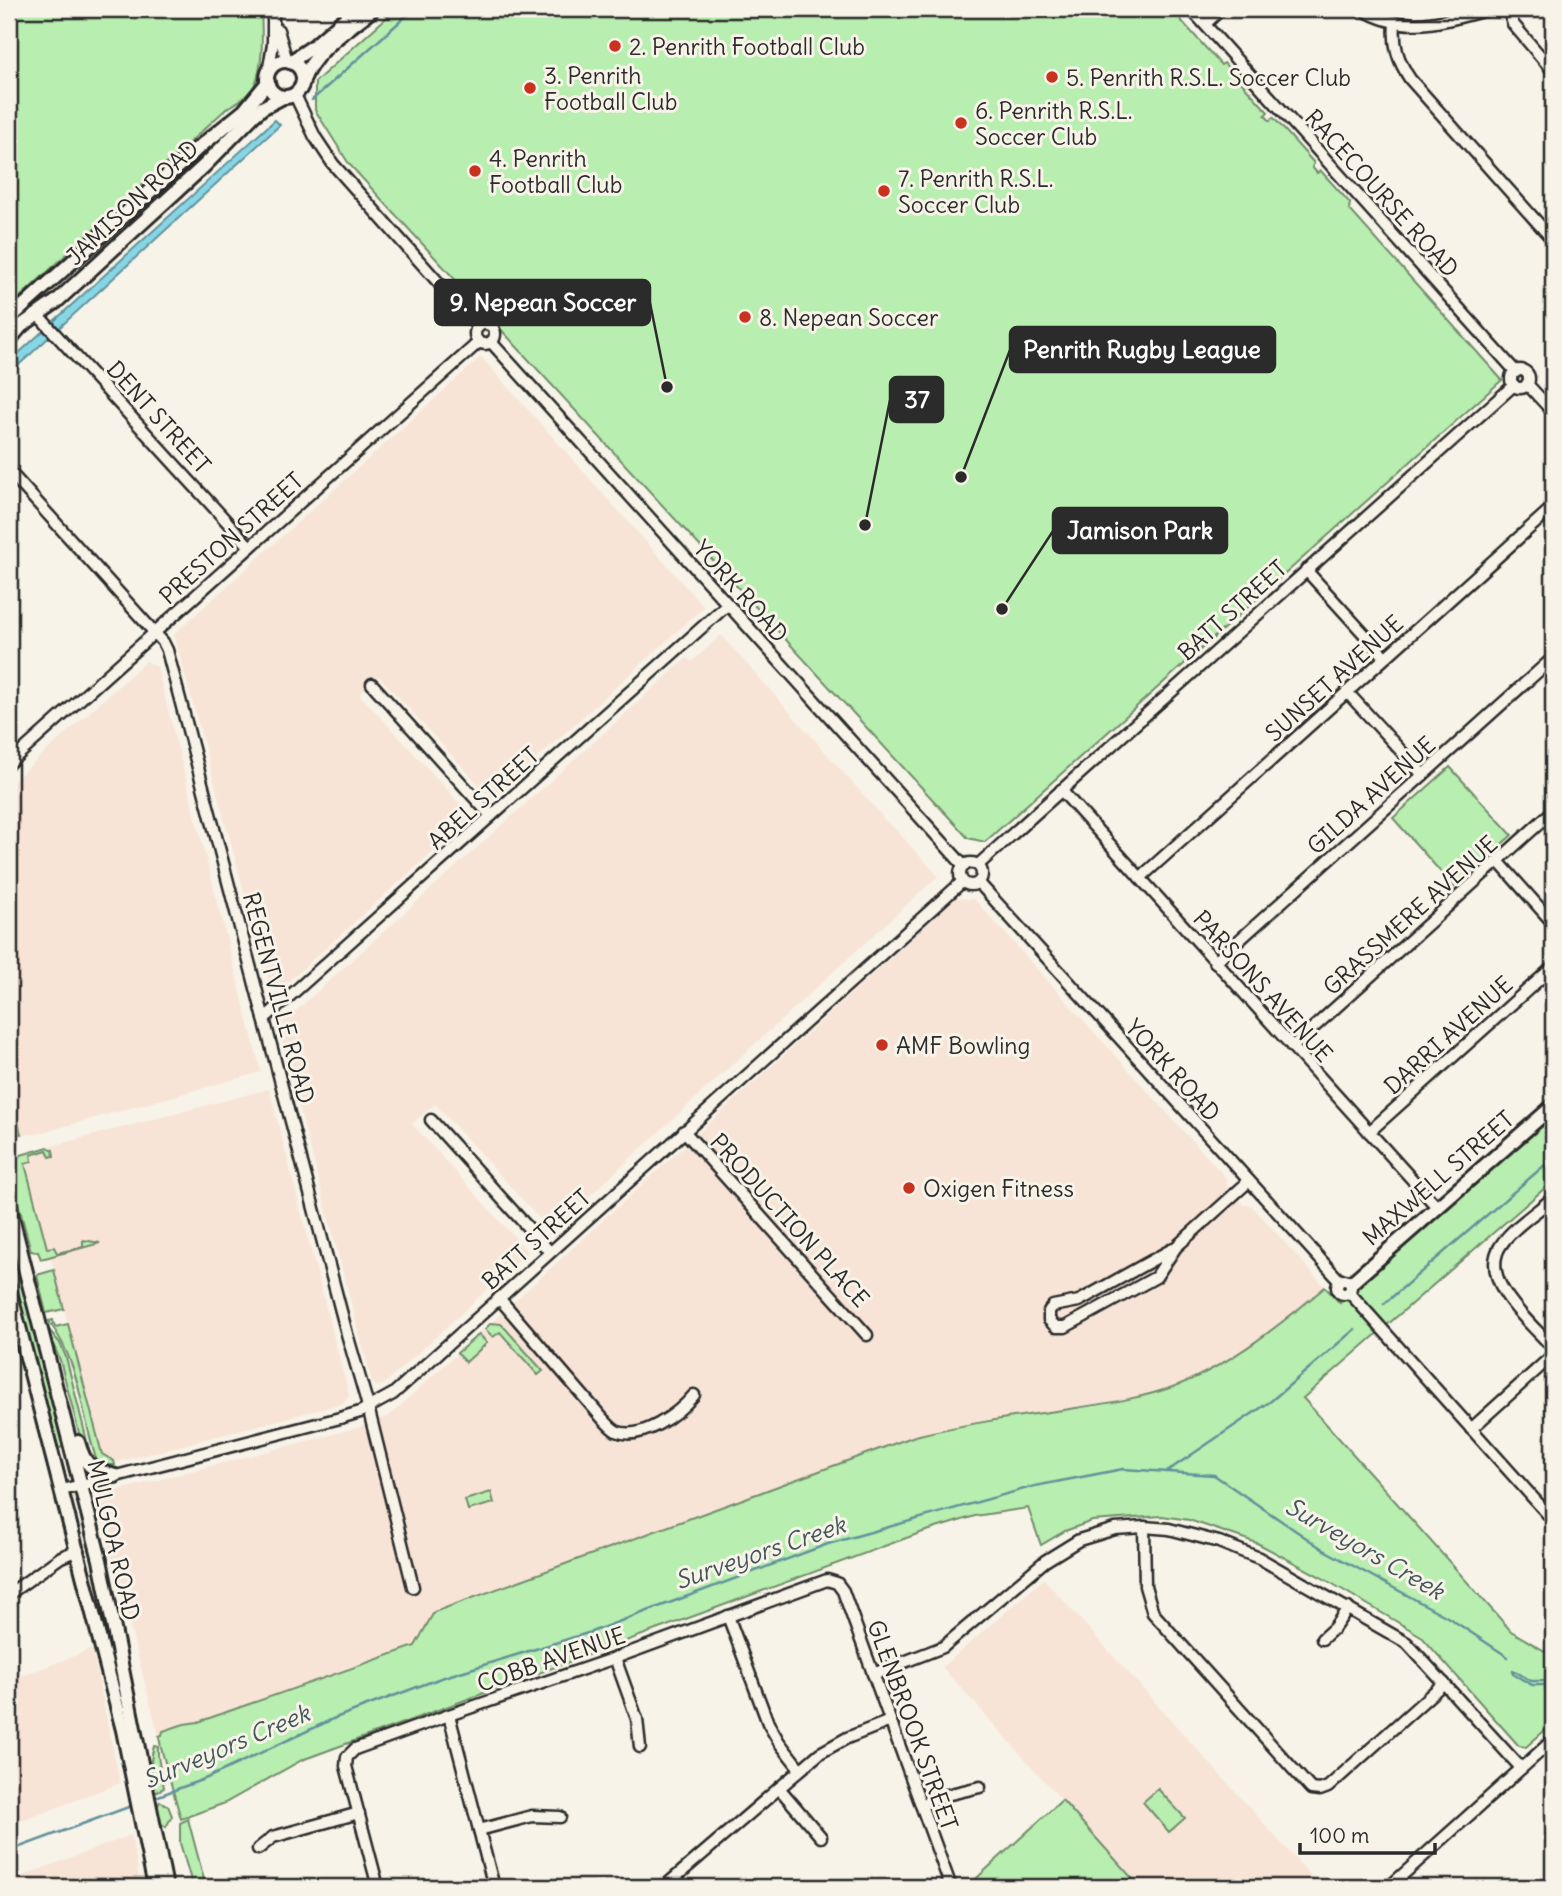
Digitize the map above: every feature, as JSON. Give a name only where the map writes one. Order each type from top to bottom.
[{"type":"main road","points":[[356,9],[314,46],[288,62],[276,64],[268,78],[271,91],[289,96],[299,91],[308,68],[322,52],[373,9]]},
{"type":"main road","points":[[288,62],[300,69],[303,80]]},
{"type":"main road","name":"JAMISON ROAD","points":[[9,319],[198,148],[244,111],[268,78]]},
{"type":"main road","name":"JAMISON ROAD","points":[[9,338],[21,326],[57,301],[204,166],[262,108],[289,96]]},
{"type":"main road","name":"MAXWELL STREET","points":[[1347,1286],[1553,1106]]},
{"type":"main road","name":"MULGOA ROAD","points":[[9,1206],[100,1560],[145,1812],[155,1887]]},
{"type":"main road","name":"MULGOA ROAD","points":[[9,1288],[141,1792]]},
{"type":"main road","points":[[44,1344],[58,1365],[84,1460],[92,1468],[115,1476]]},
{"type":"main road","name":"MULGOA ROAD","points":[[145,1812],[166,1887]]},
{"type":"street","name":"RACECOURSE ROAD","points":[[1191,9],[1516,372]]},
{"type":"street","points":[[1205,24],[1221,9]]},
{"type":"street","points":[[1362,9],[1395,23],[1428,24],[1491,9]]},
{"type":"street","points":[[1508,9],[1513,24],[1553,71]]},
{"type":"street","points":[[274,11],[288,62]]},
{"type":"street","points":[[268,78],[274,11]]},
{"type":"street","points":[[1395,23],[1397,54],[1410,79],[1553,240]]},
{"type":"street","name":"YORK ROAD","points":[[289,96],[333,164],[478,327],[486,324],[494,328],[495,334],[491,342],[964,866]]},
{"type":"street","name":"DENT STREET","points":[[38,314],[250,547]]},
{"type":"street","points":[[478,327],[475,337],[479,342],[491,342]]},
{"type":"street","name":"PRESTON STREET","points":[[9,763],[479,342]]},
{"type":"street","points":[[1521,370],[1527,373],[1529,379],[1522,388],[1514,385],[1511,378],[1516,372],[1521,370]]},
{"type":"street","points":[[1527,384],[1553,412]]},
{"type":"street","name":"BATT STREET","points":[[978,865],[1514,385]]},
{"type":"street","name":"REGENTVILLE ROAD","points":[[9,471],[155,633],[168,653],[413,1587]]},
{"type":"street","name":"SUNSET AVENUE","points":[[1140,878],[1553,507]]},
{"type":"street","points":[[1306,570],[1385,657]]},
{"type":"street","name":"ABEL STREET","points":[[264,1019],[727,605]]},
{"type":"street","name":"GILDA AVENUE","points":[[1215,962],[1553,658]]},
{"type":"street","points":[[372,684],[491,816]]},
{"type":"street","points":[[1347,692],[1423,775]]},
{"type":"street","name":"PARSONS AVENUE","points":[[1061,790],[1437,1207]]},
{"type":"street","name":"GRASSMERE AVENUE","points":[[1292,1047],[1553,811]]},
{"type":"street","points":[[1498,861],[1553,923]]},
{"type":"street","points":[[971,863],[978,865],[982,874],[978,883],[968,885],[962,881],[960,875],[964,866],[971,863]]},
{"type":"street","name":"BATT STREET","points":[[62,1490],[340,1418],[368,1408],[401,1388],[962,881]]},
{"type":"street","name":"YORK ROAD","points":[[978,883],[1248,1182],[1347,1286],[1553,1520]]},
{"type":"street","name":"DARRI AVENUE","points":[[1369,1132],[1553,967]]},
{"type":"street","points":[[431,1120],[550,1252]]},
{"type":"street","name":"PRODUCTION PLACE","points":[[684,1131],[867,1335]]},
{"type":"street","points":[[1176,1247],[1167,1264],[1153,1279],[1065,1327],[1056,1327],[1049,1320],[1049,1311],[1053,1306],[1079,1301],[1176,1247],[1248,1182]]},
{"type":"street","points":[[1553,1198],[1505,1239],[1494,1264],[1496,1279],[1501,1288],[1553,1348]]},
{"type":"street","points":[[499,1298],[616,1431],[628,1433],[670,1418],[694,1395]]},
{"type":"street","points":[[1471,1429],[1553,1355]]},
{"type":"street","points":[[1144,1527],[1145,1586],[1153,1613],[1311,1789],[1328,1787],[1444,1683]]},
{"type":"street","points":[[873,1674],[943,1647],[1045,1561],[1071,1545],[1107,1531],[1144,1527],[1178,1531],[1246,1552],[1282,1570],[1411,1646],[1521,1768]]},
{"type":"street","points":[[9,1594],[61,1557],[78,1550]]},
{"type":"street","name":"COBB AVENUE","points":[[359,1813],[346,1766],[349,1754],[355,1749],[824,1581],[833,1581]]},
{"type":"street","name":"GLENBROOK STREET","points":[[833,1581],[843,1591],[951,1887]]},
{"type":"street","points":[[1322,1639],[1334,1628],[1348,1608]]},
{"type":"street","points":[[729,1616],[768,1723],[800,1769]]},
{"type":"street","points":[[615,1658],[638,1719],[640,1747]]},
{"type":"street","points":[[449,1715],[495,1887]]},
{"type":"street","points":[[664,1887],[800,1769],[833,1744],[890,1721]]},
{"type":"street","points":[[1389,1887],[1553,1740]]},
{"type":"street","points":[[921,1805],[952,1793],[979,1787]]},
{"type":"street","points":[[779,1788],[821,1838]]},
{"type":"street","points":[[258,1849],[274,1837],[359,1813],[378,1887]]},
{"type":"street","points":[[480,1830],[532,1816],[561,1817]]},
{"type":"shaded area","points":[[481,357],[704,607],[492,799],[379,676],[359,694],[466,810],[467,821],[280,989],[270,987],[174,634]]},
{"type":"shaded area","points":[[721,635],[882,818],[938,876],[551,1231],[435,1104],[412,1124],[528,1252],[383,1385],[377,1386],[372,1382],[278,1027],[687,658],[692,662]]},
{"type":"shaded area","points":[[146,661],[157,667],[261,1072],[37,1134],[19,1135],[9,1096],[9,785]]},
{"type":"shaded area","points":[[956,898],[974,899],[1226,1178],[1227,1186],[1244,1205],[1251,1205],[1325,1287],[1273,1330],[1211,1370],[1177,1385],[1120,1401],[987,1421],[915,1436],[435,1612],[415,1646],[159,1736],[97,1502],[100,1495],[353,1429],[389,1416]]},
{"type":"shaded area","points":[[269,1089],[349,1395],[344,1403],[114,1463],[102,1454],[51,1258],[40,1260],[15,1164],[16,1159],[48,1147]]},
{"type":"shaded area","points":[[1044,1579],[1321,1887],[1140,1887],[942,1667]]},
{"type":"shaded area","points":[[92,1649],[120,1783],[9,1826],[9,1681]]},
{"type":"shaded area","points":[[131,1835],[141,1887],[9,1887],[9,1881]]},
{"type":"green space","points":[[9,9],[261,9],[262,40],[258,75],[250,92],[226,109],[9,307]]},
{"type":"green space","points":[[396,9],[1171,9],[1268,112],[1265,115],[1270,121],[1273,117],[1314,163],[1312,167],[1317,173],[1320,170],[1350,203],[1349,209],[1502,380],[985,842],[968,838],[349,164],[315,110],[315,82]]},
{"type":"green space","points":[[1450,767],[1512,835],[1454,887],[1393,818]]},
{"type":"green space","points":[[9,1087],[21,1134],[9,1133]]},
{"type":"green space","points":[[1553,1117],[1553,1181],[1303,1398],[1511,1631],[1553,1656],[1553,1676],[1545,1689],[1553,1694],[1553,1723],[1526,1747],[1519,1746],[1421,1636],[1257,1543],[1189,1520],[1162,1516],[1092,1521],[1065,1531],[1041,1545],[1028,1508],[975,1516],[920,1533],[302,1760],[225,1803],[181,1819],[161,1748],[159,1736],[163,1731],[198,1722],[415,1646],[434,1612],[915,1436],[1121,1400],[1178,1385],[1237,1354],[1325,1287],[1340,1303]]},
{"type":"green space","points":[[48,1147],[53,1150],[54,1156],[50,1157],[47,1150],[31,1155],[32,1161],[25,1164],[47,1248],[54,1247],[57,1253],[83,1247],[83,1240],[100,1243],[41,1259],[38,1252],[31,1251],[15,1191],[17,1178],[14,1164],[15,1159],[21,1155]]},
{"type":"green space","points":[[19,1268],[66,1446],[56,1449],[9,1271]]},
{"type":"green space","points":[[54,1270],[64,1309],[46,1313],[37,1275]]},
{"type":"green space","points":[[53,1320],[55,1327],[68,1324],[102,1454],[114,1461],[115,1465],[97,1462],[74,1373],[60,1339],[49,1321]]},
{"type":"green space","points":[[491,1323],[501,1324],[543,1371],[538,1375],[500,1332],[493,1337],[485,1329]]},
{"type":"green space","points":[[45,1325],[60,1343],[66,1357],[92,1461],[84,1452],[60,1360]]},
{"type":"green space","points":[[479,1334],[487,1343],[466,1362],[457,1353]]},
{"type":"green space","points":[[491,1492],[494,1503],[468,1510],[465,1500]]},
{"type":"green space","points":[[154,1746],[158,1747],[164,1788],[154,1793],[151,1758]]},
{"type":"green space","points":[[1158,1789],[1185,1818],[1169,1832],[1143,1802]]},
{"type":"green space","points":[[1062,1800],[1140,1887],[967,1887]]},
{"type":"green space","points":[[160,1801],[168,1806],[172,1816],[166,1827],[160,1823],[156,1810]]},
{"type":"green space","points":[[188,1819],[206,1887],[193,1887],[180,1843],[180,1823]]},
{"type":"water","points":[[275,120],[280,125],[9,374],[9,362]]},
{"type":"waterway","points":[[312,100],[414,9]]},
{"type":"waterway","points":[[1384,1304],[1553,1158]]},
{"type":"waterway","points":[[1166,1472],[1271,1401],[1355,1329]]},
{"type":"waterway","name":"Surveyors Creek","points":[[153,1798],[207,1778],[335,1718],[441,1678],[591,1632],[828,1544],[1035,1486],[1123,1469],[1214,1475],[1324,1550],[1449,1618],[1508,1657]]},
{"type":"waterway","points":[[1553,1681],[1531,1681],[1513,1670],[1513,1674],[1532,1685],[1553,1685]]},
{"type":"waterway","name":"Surveyors Creek","points":[[9,1851],[134,1805]]},
{"type":"place","name":"2. Penrith Football Club","points":[[615,46]]},
{"type":"place","name":"5. Penrith R.S.L. Soccer Club","points":[[1052,77]]},
{"type":"place","name":"3. Penrith Football Club","points":[[530,88]]},
{"type":"place","name":"6. Penrith R.S.L. Soccer Club","points":[[961,123]]},
{"type":"place","name":"4. Penrith Football Club","points":[[475,171]]},
{"type":"place","name":"7. Penrith R.S.L. Soccer Club","points":[[884,191]]},
{"type":"place","name":"8. Nepean Soccer","points":[[745,317]]},
{"type":"place","name":"9. Nepean Soccer","points":[[667,387]]},
{"type":"place","name":"Penrith Rugby League","points":[[961,477]]},
{"type":"place","name":"37","points":[[865,525]]},
{"type":"place","name":"Jamison Park","points":[[1002,609]]},
{"type":"place","name":"AMF Bowling","points":[[882,1045]]},
{"type":"place","name":"Oxigen Fitness","points":[[909,1188]]}]
